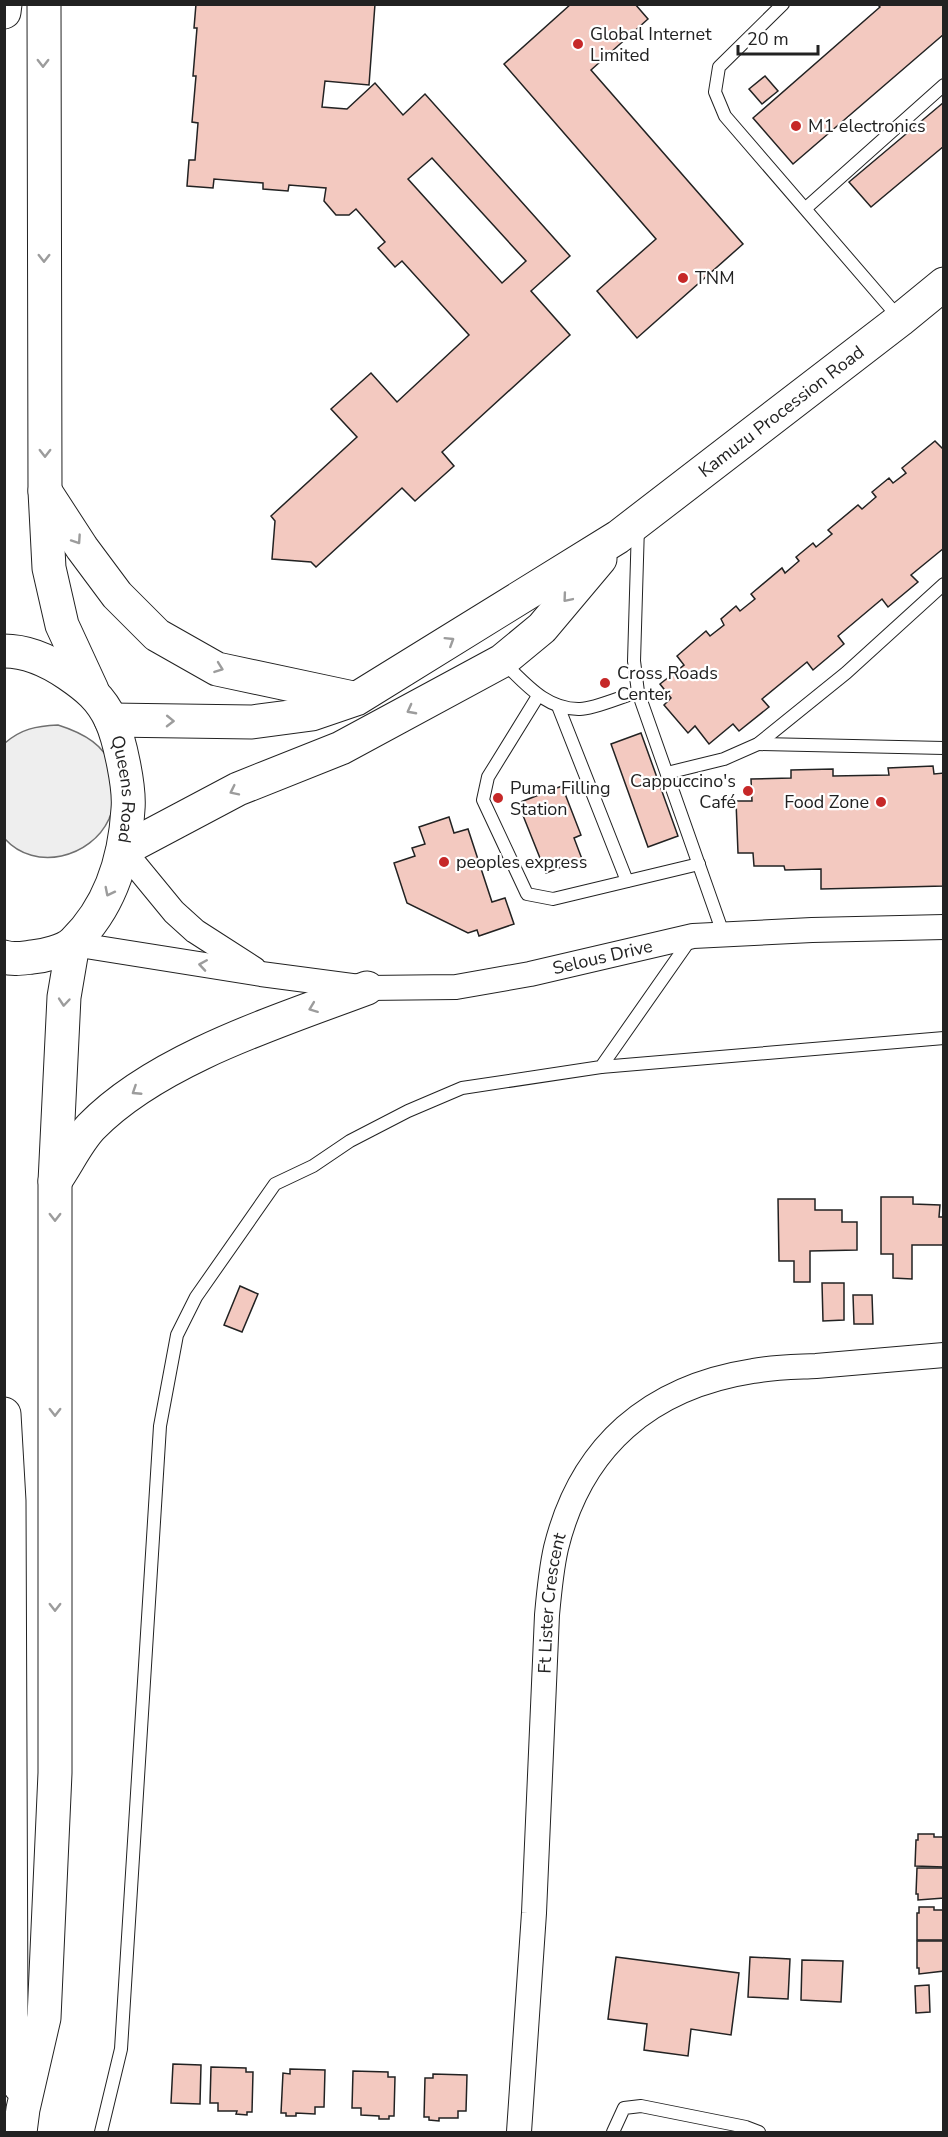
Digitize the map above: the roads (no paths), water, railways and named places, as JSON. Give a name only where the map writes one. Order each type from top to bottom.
[{"type":"main road","points":[[4,12],[5,4]]},
{"type":"main road","points":[[44,4],[45,491],[49,568],[62,625],[92,690]]},
{"type":"main road","name":"Kamuzu Procession Road","points":[[628,529],[944,284]]},
{"type":"main road","points":[[45,491],[82,548],[117,595],[157,635],[217,669],[356,699]]},
{"type":"main road","points":[[123,850],[238,789],[341,748],[502,661],[542,628],[628,529]]},
{"type":"main road","points":[[111,720],[252,722],[312,714],[356,699],[628,529]]},
{"type":"main road","name":"Queens Road","points":[[4,651],[17,651],[50,662],[92,690],[111,720],[126,772],[129,807],[123,850],[114,882],[99,910],[73,944]]},
{"type":"main road","points":[[4,957],[44,956],[73,944]]},
{"type":"main road","points":[[21,2121],[44,2018],[55,1773],[55,1182],[64,997],[73,944]]},
{"type":"main road","points":[[55,1182],[90,1128],[133,1092],[186,1062],[262,1027],[368,988]]},
{"type":"main road","points":[[4,1414],[7,1501],[11,2015],[21,2121]]},
{"type":"street","name":"Selous Drive","points":[[123,850],[174,912],[195,932],[261,974]]},
{"type":"street","name":"Selous Drive","points":[[73,944],[261,974],[368,988],[456,987],[530,974],[693,936],[944,927]]},
{"type":"street","name":"Ft Lister Crescent","points":[[519,2133],[534,1913],[547,1615],[551,1576],[564,1523],[594,1461],[625,1426],[664,1398],[713,1380],[753,1371],[944,1355]]},
{"type":"lane","points":[[783,4],[719,67],[715,92],[725,116],[900,320]]},
{"type":"lane","points":[[806,208],[944,85]]},
{"type":"lane","points":[[628,529],[634,661],[638,692],[724,936]]},
{"type":"lane","points":[[667,773],[724,759],[758,744],[846,673],[944,584]]},
{"type":"lane","points":[[502,661],[538,696],[558,706],[581,710],[638,692]]},
{"type":"lane","points":[[538,696],[488,777],[483,800],[527,894],[553,899],[699,864]]},
{"type":"lane","points":[[558,706],[627,881]]},
{"type":"lane","points":[[758,744],[944,748]]},
{"type":"lane","points":[[601,1067],[693,936]]},
{"type":"lane","points":[[101,2133],[121,2049],[160,1426],[177,1335],[196,1297],[275,1184],[313,1166],[350,1142],[398,1116],[462,1088],[601,1067],[944,1038]]},
{"type":"lane","points":[[613,2133],[624,2108],[641,2106],[746,2127],[759,2133]]},
{"type":"place","name":"Global Internet Limited","points":[[578,44]]},
{"type":"place","name":"M1 electronics","points":[[796,126]]},
{"type":"place","name":"TNM","points":[[683,278]]},
{"type":"place","name":"Cross Roads Center","points":[[605,683]]},
{"type":"place","name":"Cappuccino's Café","points":[[748,791]]},
{"type":"place","name":"Puma Filling Station","points":[[498,798]]},
{"type":"place","name":"Food Zone","points":[[881,802]]},
{"type":"place","name":"peoples express","points":[[444,862]]}]
